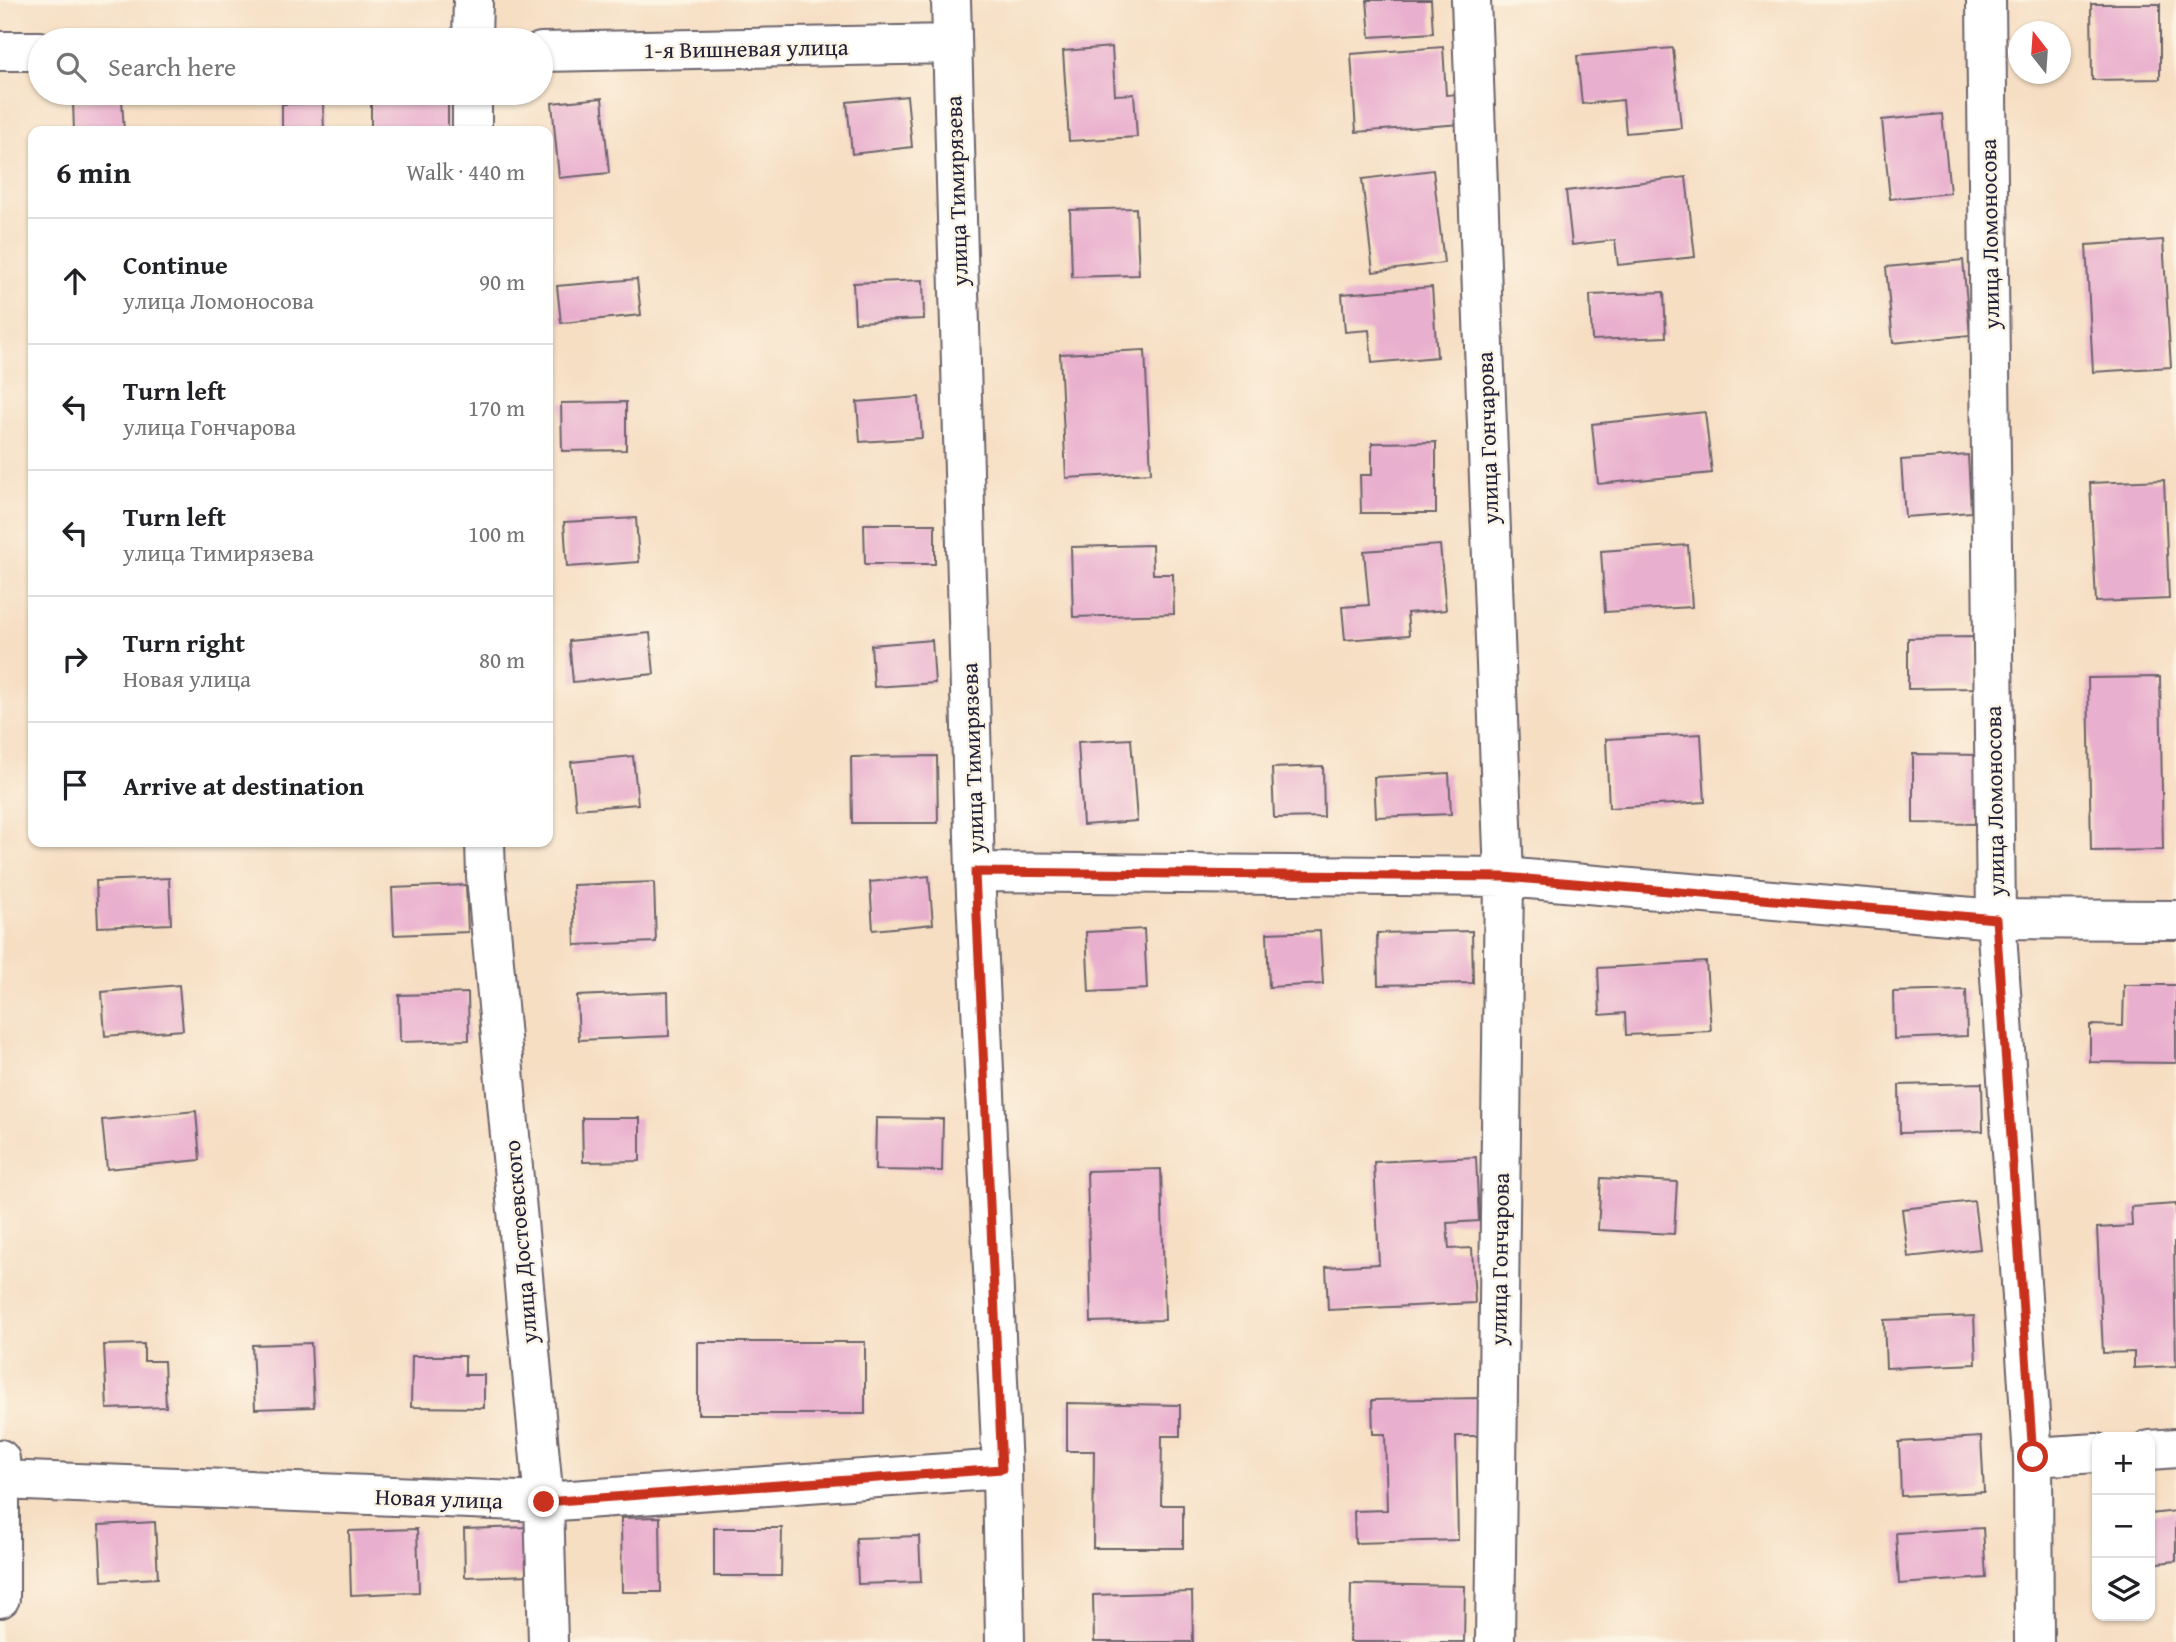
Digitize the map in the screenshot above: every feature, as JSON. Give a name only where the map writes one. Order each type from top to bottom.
[{"type":"street","points":[[472,28],[473,0]]},
{"type":"street","name":"улица Тимирязева","points":[[951,0],[975,872],[1002,1469],[1005,1642]]},
{"type":"street","name":"улица Гончарова","points":[[1471,0],[1504,877],[1494,1642]]},
{"type":"street","name":"улица Ломоносова","points":[[1986,0],[1996,919],[2033,1457],[2034,1642]]},
{"type":"street","name":"1-я Вишневая улица","points":[[553,52],[951,44]]},
{"type":"street","points":[[0,51],[28,51]]},
{"type":"street","points":[[472,105],[472,126]]},
{"type":"street","name":"улица Достоевского","points":[[485,847],[544,1502],[548,1642]]},
{"type":"street","points":[[975,872],[1504,877],[1996,919],[2176,920]]},
{"type":"street","points":[[2155,1450],[2176,1448]]},
{"type":"street","points":[[2033,1457],[2092,1453]]},
{"type":"street","points":[[0,1598],[1,1469]]},
{"type":"street","name":"Новая улица","points":[[1,1469],[544,1502],[1002,1469]]},
{"type":"building","points":[[1367,0],[1431,0],[1433,33],[1370,37]]},
{"type":"building","points":[[2091,4],[2160,4],[2160,79],[2092,80]]},
{"type":"building","points":[[1112,47],[1115,95],[1134,94],[1137,137],[1069,141],[1063,51]]},
{"type":"building","points":[[1443,47],[1446,95],[1459,94],[1461,124],[1356,132],[1351,54]]},
{"type":"building","points":[[1673,48],[1681,128],[1626,133],[1623,100],[1582,104],[1577,56]]},
{"type":"building","points":[[907,96],[912,147],[852,154],[847,102]]},
{"type":"building","points":[[602,98],[609,173],[559,178],[553,103]]},
{"type":"building","points":[[73,105],[122,105],[124,126],[74,126]]},
{"type":"building","points":[[282,105],[323,105],[324,126],[282,126]]},
{"type":"building","points":[[371,105],[448,105],[448,126],[371,126]]},
{"type":"building","points":[[1942,114],[1950,193],[1890,199],[1882,120]]},
{"type":"building","points":[[1433,170],[1444,263],[1373,272],[1362,179]]},
{"type":"building","points":[[1686,177],[1695,257],[1618,265],[1615,240],[1572,245],[1566,191]]},
{"type":"building","points":[[1136,208],[1139,275],[1072,277],[1070,210]]},
{"type":"building","points":[[2163,240],[2171,367],[2093,372],[2086,245]]},
{"type":"building","points":[[1963,260],[1970,335],[1893,343],[1886,267]]},
{"type":"building","points":[[637,279],[641,315],[561,323],[557,286]]},
{"type":"building","points":[[923,280],[924,319],[855,322],[853,283]]},
{"type":"building","points":[[1432,287],[1437,357],[1372,363],[1369,330],[1345,332],[1342,294]]},
{"type":"building","points":[[1664,292],[1666,337],[1592,340],[1590,295]]},
{"type":"building","points":[[1145,350],[1151,473],[1066,478],[1060,354]]},
{"type":"building","points":[[919,397],[922,438],[860,442],[857,402]]},
{"type":"building","points":[[626,402],[626,450],[562,451],[561,403]]},
{"type":"building","points":[[1705,412],[1712,473],[1598,484],[1592,424]]},
{"type":"building","points":[[1436,442],[1436,513],[1361,513],[1360,475],[1372,475],[1372,443]]},
{"type":"building","points":[[1968,455],[1971,512],[1905,517],[1901,460]]},
{"type":"building","points":[[2164,480],[2169,599],[2096,602],[2090,483]]},
{"type":"building","points":[[636,518],[639,562],[567,567],[564,522]]},
{"type":"building","points":[[864,524],[935,524],[935,564],[865,564]]},
{"type":"building","points":[[1152,545],[1153,574],[1173,574],[1174,614],[1073,617],[1071,547]]},
{"type":"building","points":[[1440,545],[1446,610],[1407,613],[1409,635],[1345,640],[1342,607],[1369,605],[1364,551]]},
{"type":"building","points":[[1688,545],[1692,607],[1605,612],[1601,551]]},
{"type":"building","points":[[650,633],[654,674],[573,682],[569,641]]},
{"type":"building","points":[[1975,637],[1975,688],[1908,689],[1908,638]]},
{"type":"building","points":[[932,640],[935,683],[874,687],[871,645]]},
{"type":"building","points":[[2160,677],[2163,850],[2091,851],[2088,678]]},
{"type":"building","points":[[1701,734],[1705,802],[1609,808],[1606,739]]},
{"type":"building","points":[[1131,739],[1137,821],[1083,825],[1078,742]]},
{"type":"building","points":[[1913,754],[1979,755],[1978,824],[1913,823]]},
{"type":"building","points":[[633,756],[638,804],[576,809],[571,762]]},
{"type":"building","points":[[937,756],[938,823],[852,823],[851,757]]},
{"type":"building","points":[[1323,766],[1324,817],[1274,818],[1272,768]]},
{"type":"building","points":[[1449,773],[1451,814],[1376,817],[1374,777]]},
{"type":"building","points":[[929,876],[933,924],[873,930],[870,882]]},
{"type":"building","points":[[169,878],[171,924],[98,927],[96,881]]},
{"type":"building","points":[[654,882],[656,942],[575,945],[573,885]]},
{"type":"building","points":[[466,885],[468,932],[394,935],[392,888]]},
{"type":"building","points":[[1144,929],[1147,989],[1089,992],[1086,932]]},
{"type":"building","points":[[1320,931],[1323,984],[1269,987],[1267,933]]},
{"type":"building","points":[[1472,931],[1473,983],[1378,985],[1377,933]]},
{"type":"building","points":[[1706,962],[1711,1031],[1626,1035],[1625,1013],[1600,1015],[1598,968]]},
{"type":"building","points":[[179,985],[183,1030],[105,1036],[102,992]]},
{"type":"building","points":[[2124,985],[2176,985],[2176,1063],[2090,1062],[2090,1025],[2123,1026]]},
{"type":"building","points":[[1966,990],[1967,1036],[1894,1039],[1893,992]]},
{"type":"building","points":[[668,992],[669,1036],[579,1040],[577,996]]},
{"type":"building","points":[[468,993],[469,1040],[400,1042],[399,995]]},
{"type":"building","points":[[1982,1083],[1983,1131],[1900,1133],[1899,1085]]},
{"type":"building","points":[[196,1111],[200,1160],[107,1169],[102,1120]]},
{"type":"building","points":[[582,1118],[640,1118],[640,1161],[583,1162]]},
{"type":"building","points":[[876,1118],[943,1119],[942,1171],[875,1170]]},
{"type":"building","points":[[1476,1157],[1479,1221],[1447,1223],[1449,1249],[1472,1248],[1475,1303],[1328,1310],[1326,1267],[1379,1264],[1374,1162]]},
{"type":"building","points":[[1161,1169],[1165,1320],[1091,1322],[1087,1171]]},
{"type":"building","points":[[1601,1178],[1677,1182],[1674,1234],[1598,1230]]},
{"type":"building","points":[[1974,1201],[1980,1249],[1908,1257],[1902,1209]]},
{"type":"building","points":[[2176,1204],[2176,1366],[2134,1368],[2134,1352],[2103,1353],[2097,1228],[2132,1226],[2131,1207]]},
{"type":"building","points":[[1974,1316],[1976,1364],[1886,1368],[1884,1320]]},
{"type":"building","points":[[698,1342],[865,1342],[865,1414],[698,1414]]},
{"type":"building","points":[[311,1343],[314,1407],[255,1409],[252,1345]]},
{"type":"building","points":[[144,1344],[144,1361],[164,1361],[166,1407],[107,1409],[104,1345]]},
{"type":"building","points":[[412,1356],[465,1356],[465,1375],[484,1375],[484,1408],[411,1407]]},
{"type":"building","points":[[1481,1398],[1482,1436],[1456,1436],[1458,1540],[1355,1543],[1354,1511],[1387,1510],[1385,1434],[1373,1434],[1372,1400]]},
{"type":"building","points":[[1067,1403],[1180,1405],[1180,1436],[1162,1436],[1161,1505],[1183,1505],[1183,1548],[1093,1548],[1094,1451],[1067,1451]]},
{"type":"building","points":[[1981,1437],[1984,1492],[1901,1496],[1899,1442]]},
{"type":"building","points":[[2176,1511],[2176,1561],[2155,1563],[2155,1513]]},
{"type":"building","points":[[660,1517],[661,1592],[622,1592],[621,1518]]},
{"type":"building","points":[[155,1522],[158,1578],[102,1581],[99,1525]]},
{"type":"building","points":[[530,1527],[531,1575],[465,1577],[464,1529]]},
{"type":"building","points":[[714,1528],[782,1528],[781,1576],[714,1576]]},
{"type":"building","points":[[1983,1528],[1986,1578],[1899,1584],[1896,1533]]},
{"type":"building","points":[[417,1529],[419,1592],[351,1595],[349,1531]]},
{"type":"building","points":[[919,1536],[921,1582],[858,1584],[856,1538]]},
{"type":"building","points":[[1351,1584],[1465,1586],[1464,1642],[1350,1642]]},
{"type":"building","points":[[1192,1592],[1193,1642],[1094,1642],[1093,1595]]},
{"type":"route","points":[[544,1502],[1002,1469],[975,872],[1504,877],[1996,919],[2033,1457]]}]
